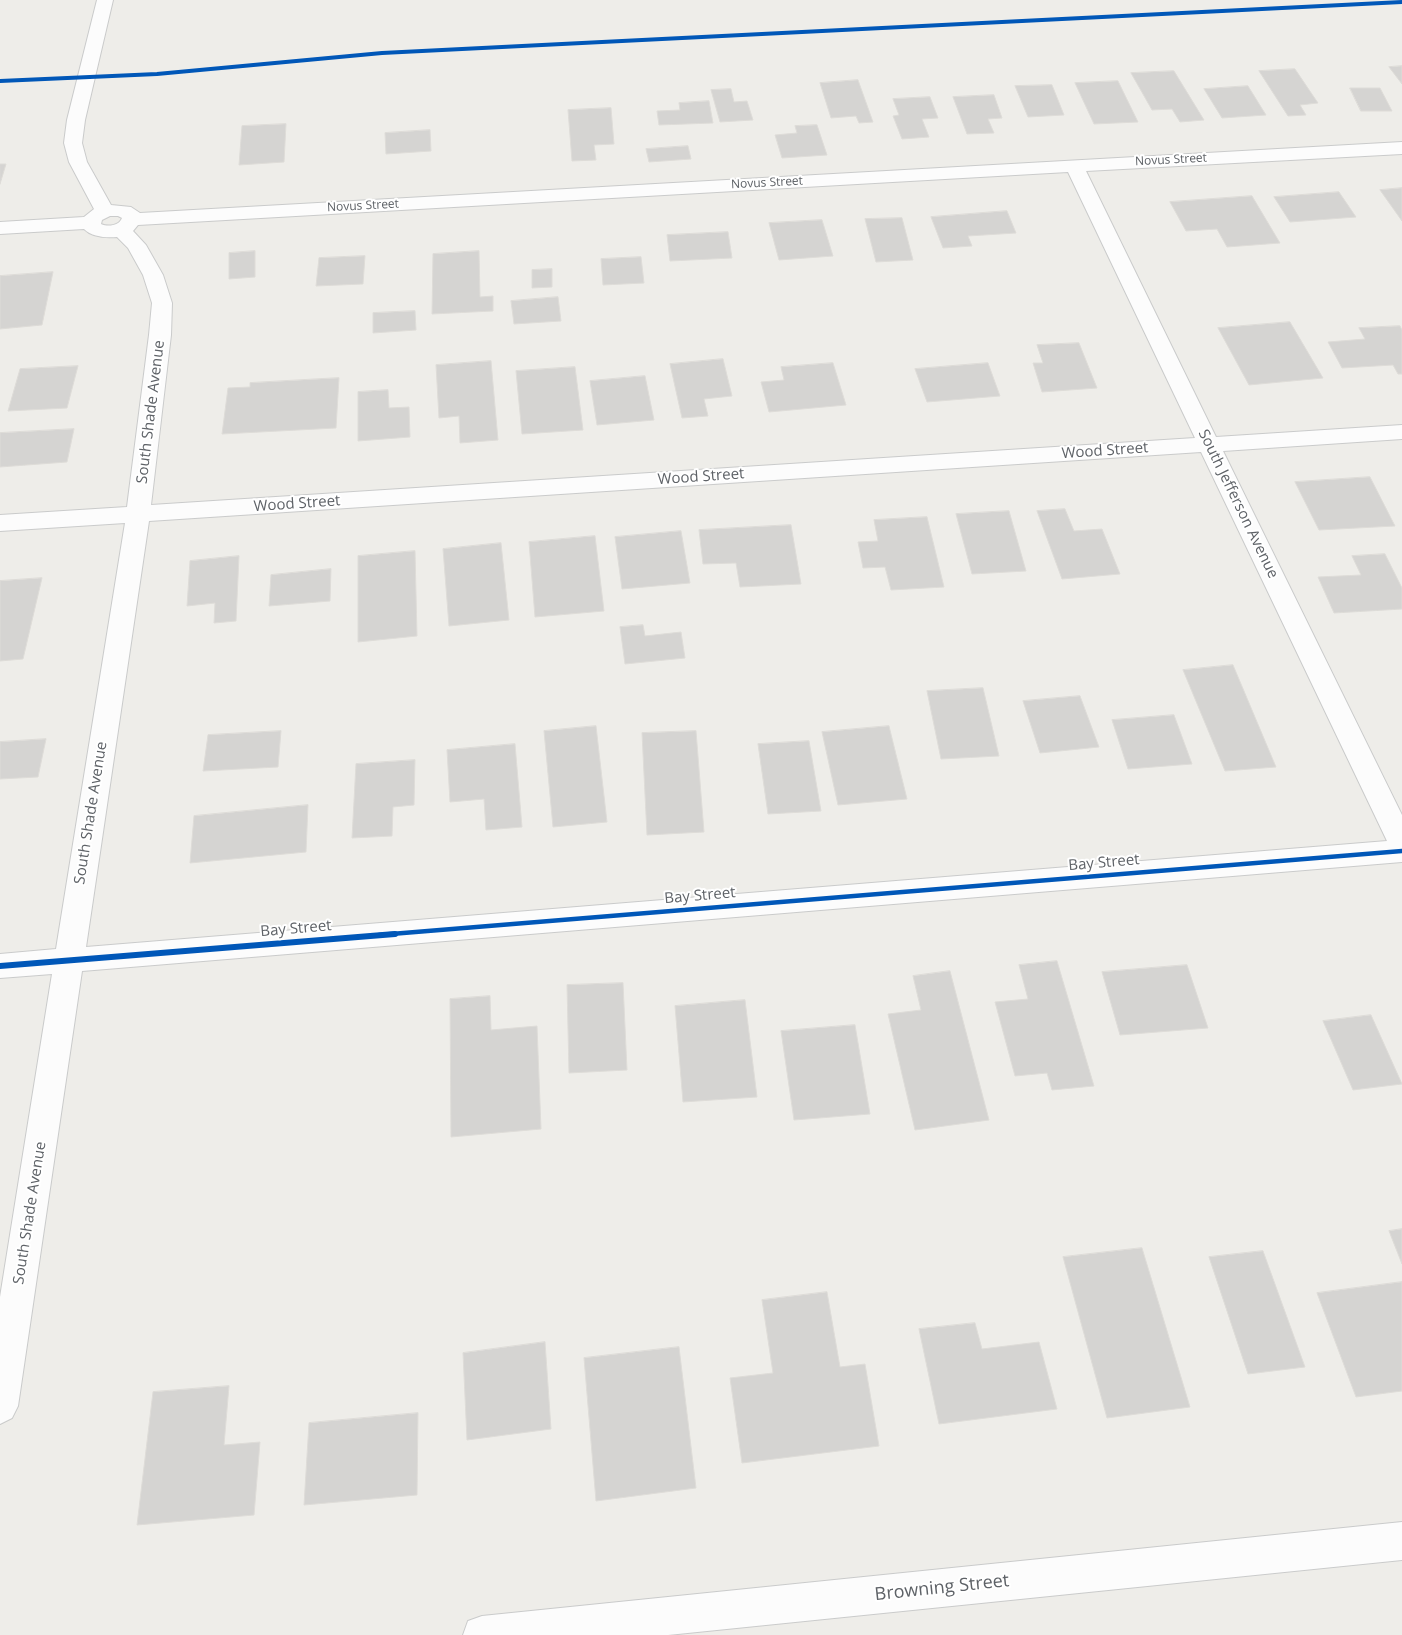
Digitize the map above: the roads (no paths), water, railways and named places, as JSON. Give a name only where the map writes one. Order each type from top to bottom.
[{"type":"street","name":"South Shade Avenue","points":[[0,1406],[138,514],[160,335],[162,303],[150,269],[136,245],[112,221],[78,162],[74,143],[76,120],[105,0]]},
{"type":"street","name":"Novus Street","points":[[0,228],[1402,148]]},
{"type":"street","name":"South Jefferson Avenue","points":[[1074,166],[1402,843]]},
{"type":"street","name":"Wood Street","points":[[0,523],[1402,432]]},
{"type":"street","name":"Bay Street","points":[[0,966],[1402,851]]},
{"type":"street","name":"Browning Street","points":[[482,1635],[1402,1541]]}]
